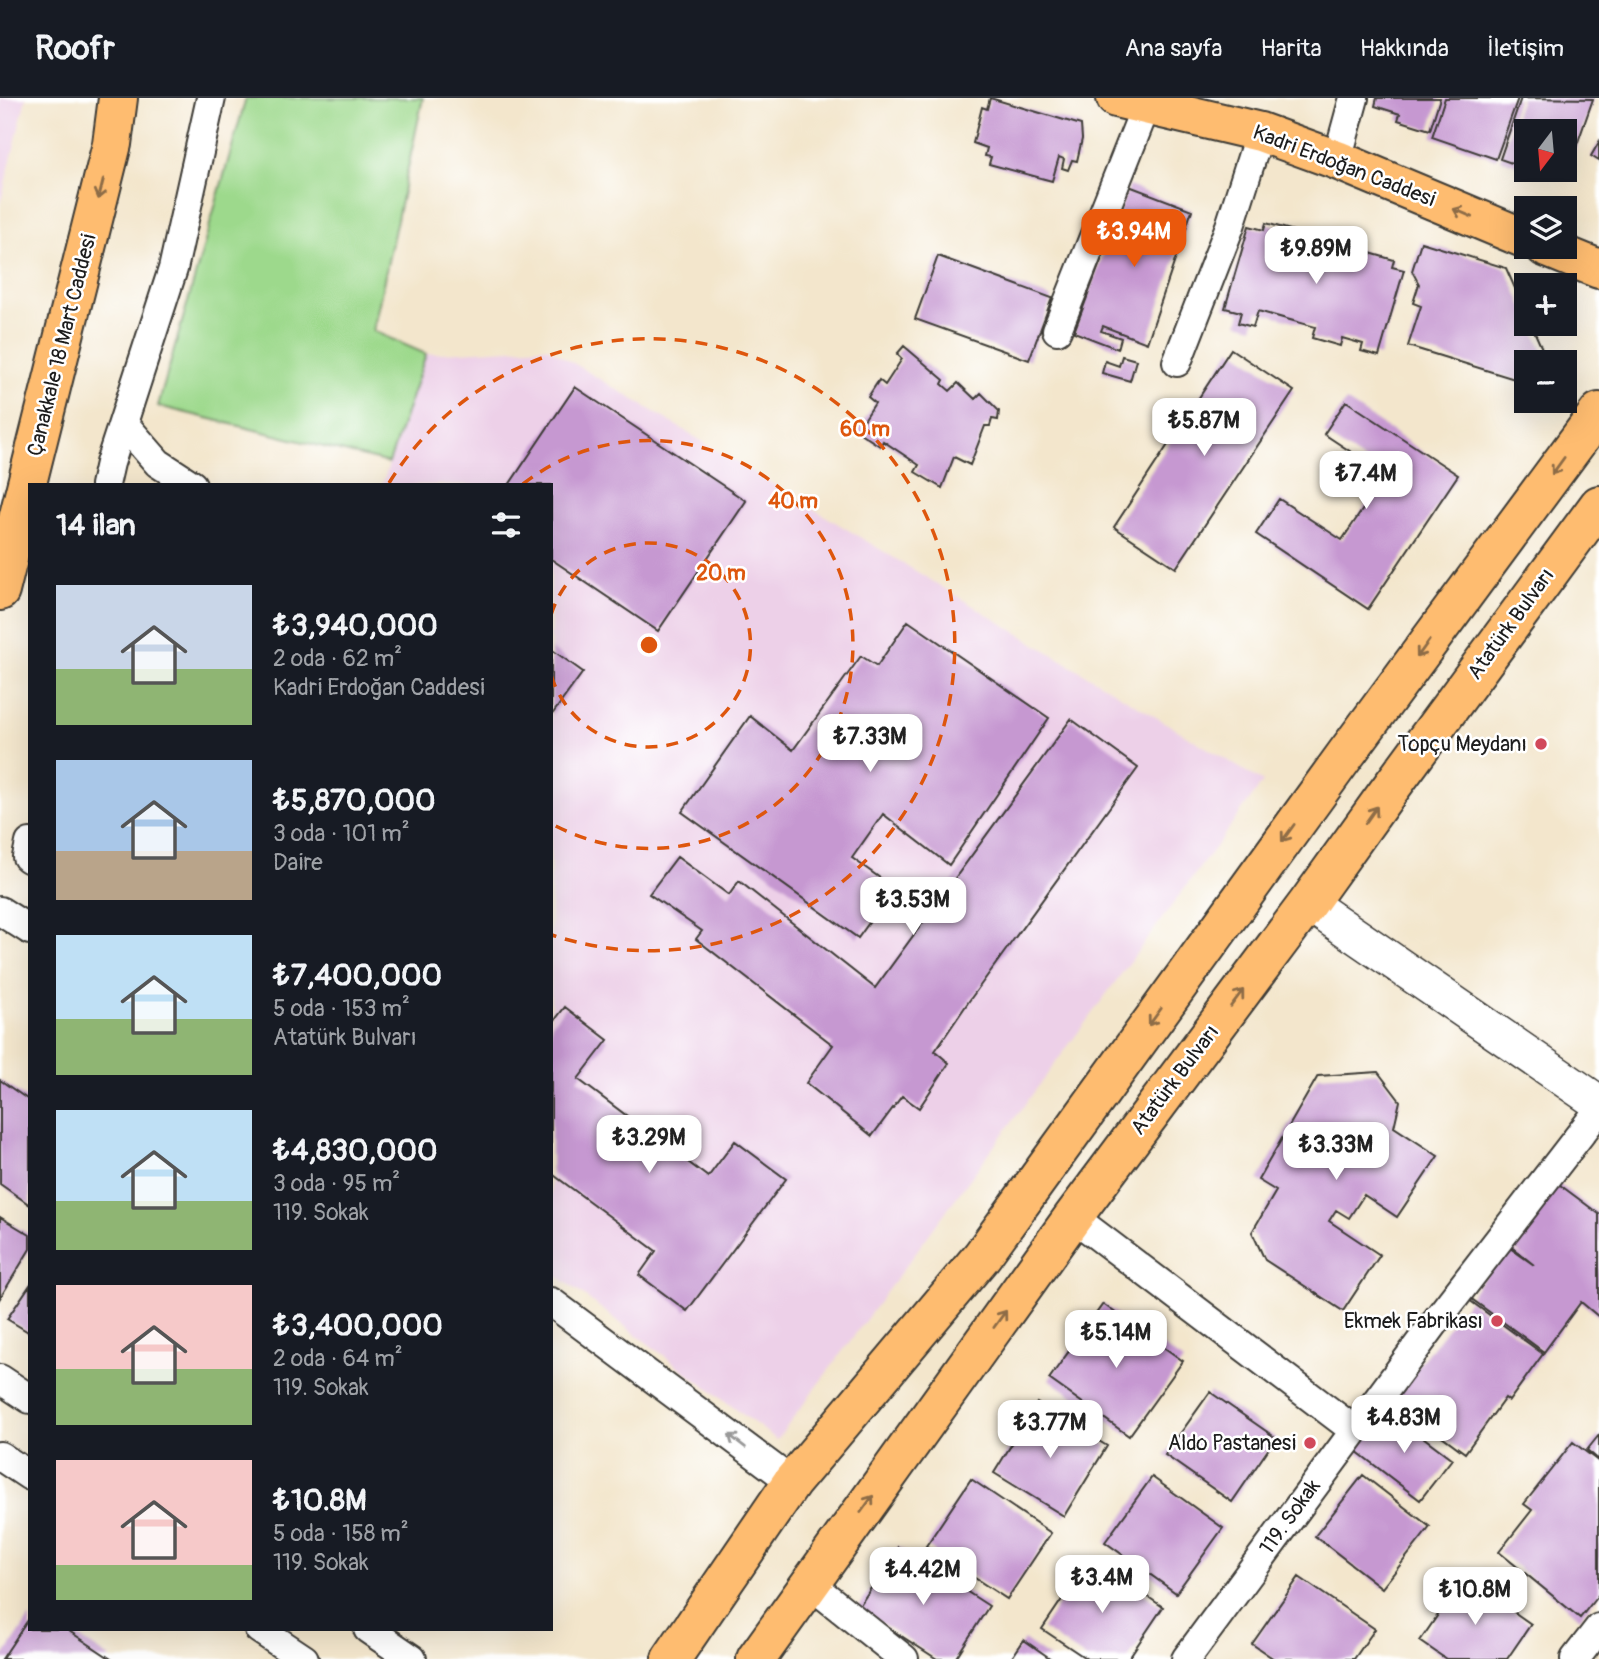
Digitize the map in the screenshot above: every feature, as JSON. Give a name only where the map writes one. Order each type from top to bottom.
[{"type":"main road","name":"Çanakkale 18 Mart Caddesi","points":[[0,591],[112,144],[118,98]]},
{"type":"main road","points":[[112,144],[148,98]]},
{"type":"main road","name":"Kadri Erdoğan Caddesi","points":[[1131,102],[1260,132],[1337,160],[1514,234]]},
{"type":"main road","points":[[1573,259],[1599,270]]},
{"type":"main road","points":[[671,1659],[792,1482],[982,1255],[1338,765],[1599,412]]},
{"type":"main road","name":"Atatürk Bulvarı","points":[[756,1659],[1073,1217],[1308,903],[1599,505]]},
{"type":"main road","points":[[1474,674],[1599,535]]},
{"type":"street","points":[[105,483],[173,270],[211,98]]},
{"type":"street","points":[[1337,160],[1354,98]]},
{"type":"street","points":[[1057,330],[1131,102]]},
{"type":"street","points":[[1177,362],[1230,226],[1260,132]]},
{"type":"street","points":[[124,424],[156,474],[185,483]]},
{"type":"street","points":[[1308,903],[1599,1103]]},
{"type":"street","points":[[0,911],[28,929]]},
{"type":"street","name":"119. Sokak","points":[[1186,1659],[1354,1430],[1599,1110]]},
{"type":"street","points":[[1073,1217],[1354,1430]]},
{"type":"street","points":[[553,1303],[792,1482]]},
{"type":"street","points":[[0,1379],[28,1398]]},
{"type":"street","points":[[0,1456],[28,1475]]},
{"type":"street","points":[[810,1584],[904,1659]]},
{"type":"street","points":[[1575,1659],[1599,1628]]},
{"type":"street","points":[[262,1631],[303,1659]]},
{"type":"street","points":[[371,1631],[412,1659]]},
{"type":"shaded area","points":[[0,98],[26,98],[0,205]]},
{"type":"shaded area","points":[[547,347],[1263,782],[777,1440],[553,1272],[553,483],[383,483],[426,354]]},
{"type":"green space","points":[[246,98],[423,98],[373,331],[426,354],[389,463],[158,406]]},
{"type":"building","points":[[990,98],[1081,125],[1082,139],[1077,161],[1072,160],[1068,170],[1062,168],[1064,159],[1059,157],[1052,181],[989,164],[991,157],[985,156],[987,148],[973,143],[982,107],[987,109]]},
{"type":"building","points":[[1377,98],[1440,98],[1430,130],[1398,120],[1400,114],[1375,106]]},
{"type":"building","points":[[1445,98],[1518,98],[1496,159],[1432,137]]},
{"type":"building","points":[[1521,98],[1593,99],[1577,145],[1577,119],[1514,119],[1514,164],[1500,159]]},
{"type":"building","points":[[1599,142],[1599,161],[1591,156]]},
{"type":"building","points":[[1129,186],[1192,210],[1147,343],[1103,326],[1101,331],[1121,338],[1118,349],[1074,332]]},
{"type":"building","points":[[1266,223],[1394,260],[1392,267],[1404,270],[1379,356],[1361,351],[1363,344],[1342,338],[1340,346],[1312,338],[1315,327],[1258,311],[1253,327],[1238,323],[1241,312],[1225,308],[1249,226],[1264,230]]},
{"type":"building","points":[[1421,242],[1506,268],[1514,286],[1514,336],[1536,336],[1543,350],[1514,350],[1514,379],[1408,346],[1421,306],[1413,303],[1419,284],[1412,271]]},
{"type":"building","points":[[938,256],[1052,298],[1029,360],[915,319]]},
{"type":"building","points":[[904,346],[944,380],[942,384],[950,391],[958,383],[975,399],[981,393],[999,411],[998,420],[992,419],[990,426],[985,426],[970,465],[954,457],[942,488],[915,472],[919,465],[883,441],[880,446],[857,431],[875,403],[868,397],[879,380],[885,385],[902,359],[897,354]]},
{"type":"building","points":[[1231,349],[1294,391],[1176,568],[1114,527]]},
{"type":"building","points":[[1122,356],[1136,360],[1130,381],[1102,373],[1105,361],[1119,366]]},
{"type":"building","points":[[575,387],[746,501],[658,631],[553,560],[553,483],[510,483]]},
{"type":"building","points":[[1346,401],[1458,475],[1368,609],[1256,534],[1279,499],[1342,540],[1386,475],[1324,434]]},
{"type":"building","points":[[908,621],[1049,718],[949,865],[883,814],[852,858],[894,888],[858,938],[682,812],[750,716],[793,750],[861,656],[877,666]]},
{"type":"building","points":[[553,650],[583,672],[553,713]]},
{"type":"building","points":[[1071,719],[1138,768],[935,1051],[949,1063],[919,1108],[902,1096],[872,1136],[806,1083],[833,1045],[696,939],[702,931],[649,894],[677,857],[729,895],[739,881],[875,988]]},
{"type":"building","points":[[565,1007],[608,1040],[578,1079],[708,1177],[735,1141],[786,1179],[687,1311],[639,1275],[656,1251],[553,1174],[553,1022]]},
{"type":"building","points":[[1378,1072],[1400,1101],[1394,1127],[1438,1156],[1397,1217],[1364,1195],[1349,1218],[1336,1210],[1329,1221],[1380,1255],[1343,1311],[1265,1260],[1252,1232],[1276,1191],[1258,1180],[1318,1076]]},
{"type":"building","points":[[0,1080],[28,1100],[28,1204],[0,1184]]},
{"type":"building","points":[[1556,1182],[1599,1214],[1599,1317],[1581,1302],[1544,1352],[1469,1297],[1507,1246],[1534,1265],[1509,1245]]},
{"type":"building","points":[[0,1217],[28,1234],[28,1252],[0,1298]]},
{"type":"building","points":[[28,1288],[28,1332],[7,1319]]},
{"type":"building","points":[[1469,1300],[1543,1354],[1509,1401],[1505,1398],[1465,1453],[1392,1399]]},
{"type":"building","points":[[1103,1304],[1183,1361],[1129,1436],[1049,1379]]},
{"type":"building","points":[[1210,1392],[1276,1438],[1232,1502],[1165,1455]]},
{"type":"building","points":[[1037,1403],[1107,1446],[1064,1516],[994,1473]]},
{"type":"building","points":[[1387,1410],[1452,1459],[1420,1500],[1356,1451]]},
{"type":"building","points":[[1599,1435],[1599,1460],[1587,1450]]},
{"type":"building","points":[[1573,1442],[1599,1462],[1599,1594],[1580,1618],[1499,1552],[1532,1510],[1524,1504]]},
{"type":"building","points":[[1363,1475],[1430,1527],[1382,1588],[1315,1536]]},
{"type":"building","points":[[1152,1477],[1223,1528],[1176,1593],[1105,1542]]},
{"type":"building","points":[[971,1479],[1051,1533],[1007,1599],[926,1546]]},
{"type":"building","points":[[898,1547],[989,1606],[955,1659],[937,1659],[858,1608]]},
{"type":"building","points":[[1090,1558],[1163,1607],[1128,1659],[1087,1659],[1042,1629]]},
{"type":"building","points":[[1299,1577],[1375,1629],[1354,1659],[1274,1659],[1252,1644]]},
{"type":"building","points":[[1464,1577],[1531,1624],[1507,1659],[1446,1659],[1420,1641]]},
{"type":"building","points":[[28,1620],[28,1631],[69,1631],[111,1659],[2,1659]]},
{"type":"building","points":[[1024,1640],[1051,1659],[1011,1659]]},
{"type":"place","name":"Topçu Meydanı","points":[[1541,744]]},
{"type":"place","name":"Ekmek Fabrikası","points":[[1497,1321]]},
{"type":"place","name":"Aldo Pastanesi","points":[[1310,1443]]}]
